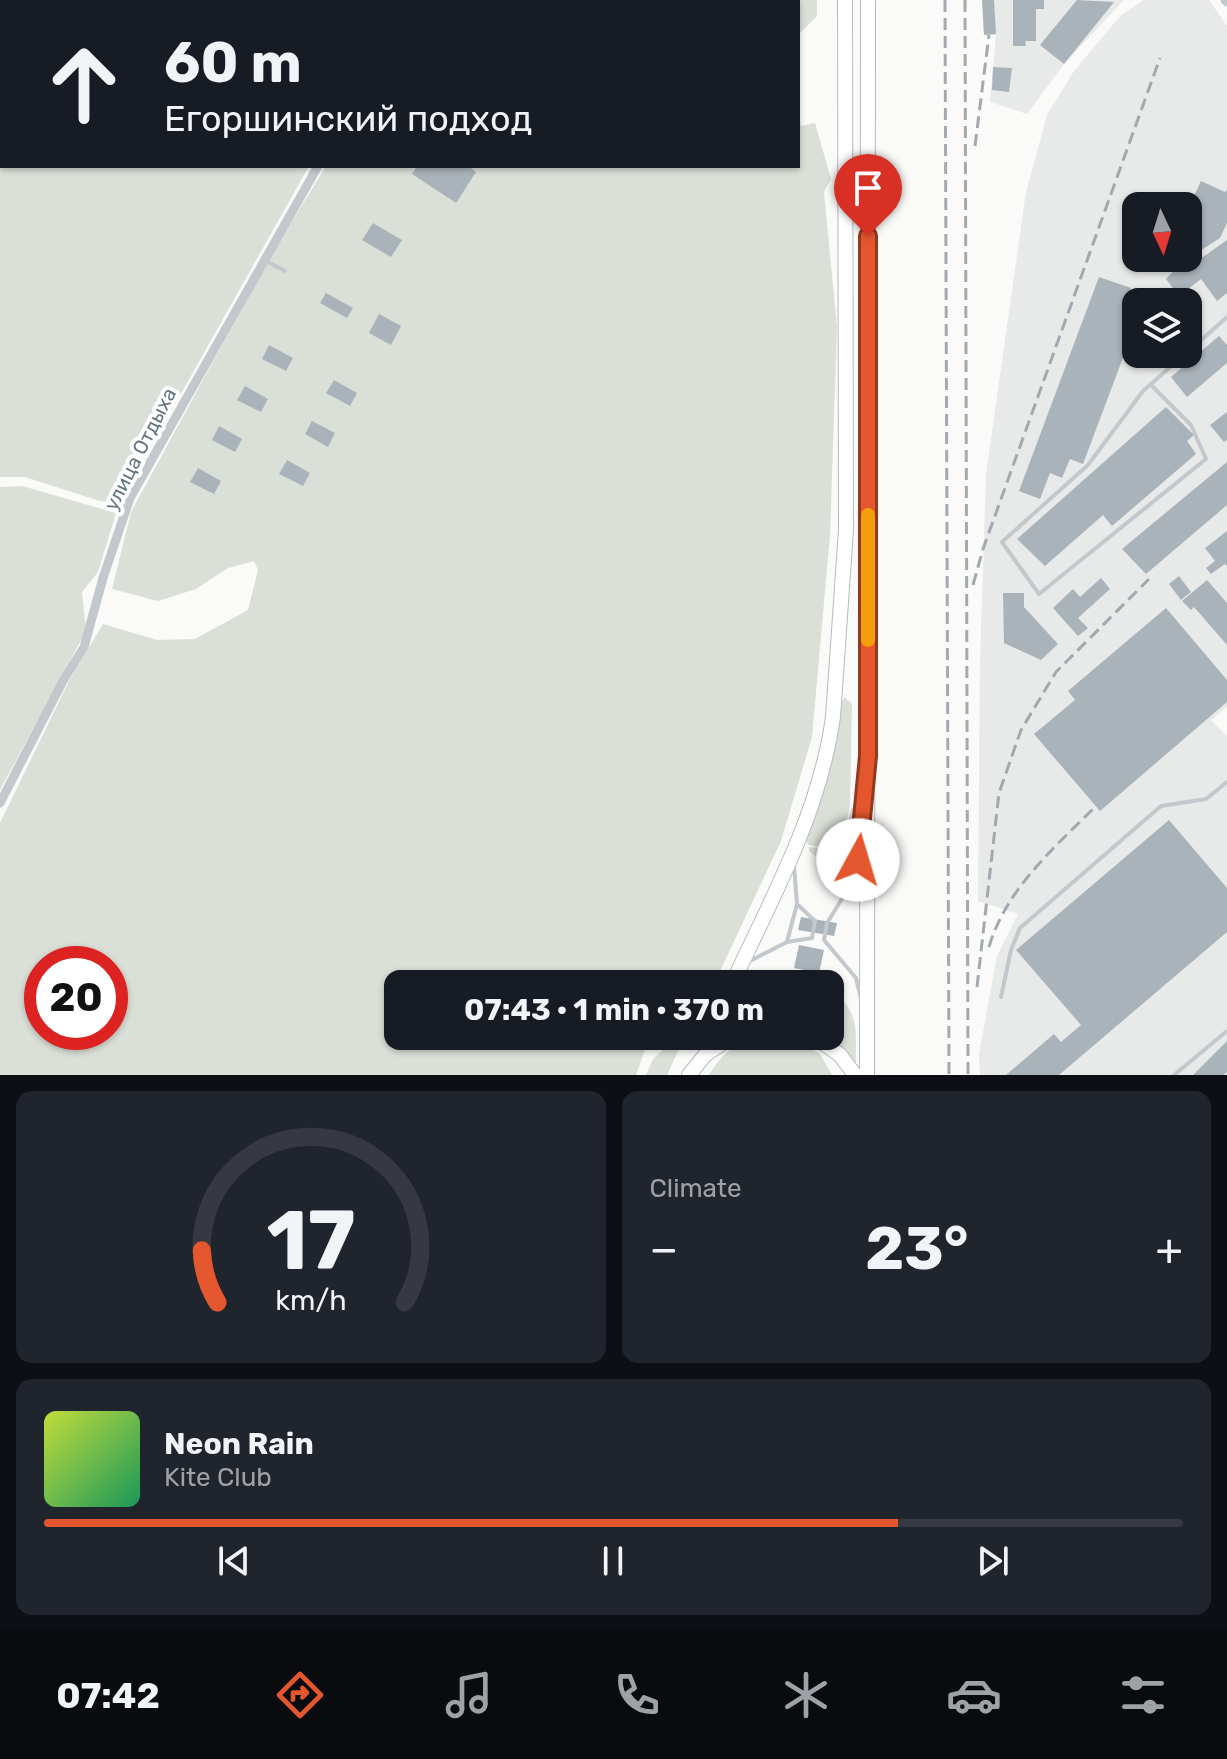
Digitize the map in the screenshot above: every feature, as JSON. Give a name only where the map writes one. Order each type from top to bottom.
[{"type":"main road","points":[[738,970],[807,818],[829,746],[844,587],[846,530],[845,0]]},
{"type":"main road","points":[[867,1075],[868,0]]},
{"type":"main road","points":[[690,1075],[702,1050]]},
{"type":"main road","points":[[690,1075],[711,1050]]},
{"type":"main road","points":[[833,1050],[855,1075]]},
{"type":"street","name":"улица Отдыха","points":[[0,803],[84,647],[130,498],[317,168]]},
{"type":"lane","points":[[264,260],[285,271]]},
{"type":"lane","points":[[1202,340],[1227,317]]},
{"type":"lane","points":[[1151,385],[1191,425],[1206,459],[1039,594],[1002,542],[1088,465],[1151,385],[1170,368]]},
{"type":"lane","points":[[867,1016],[856,978],[824,940],[827,923],[855,875],[868,756]]},
{"type":"lane","points":[[1001,997],[1011,950],[1020,928],[1161,806],[1206,799],[1227,782]]},
{"type":"lane","points":[[787,942],[797,904],[793,871],[807,818]]},
{"type":"lane","points":[[740,966],[787,942],[812,938],[815,921],[797,904]]},
{"type":"lane","points":[[1174,1075],[1227,1031]]},
{"type":"shaded area","points":[[800,0],[817,0],[817,16],[800,33]]},
{"type":"shaded area","points":[[982,0],[1124,0],[1064,64],[1027,114],[990,102],[996,35],[984,35]]},
{"type":"shaded area","points":[[1144,0],[1209,0],[1227,26],[1227,707],[1211,720],[1227,736],[1227,1075],[980,1075],[979,1054],[997,956],[1018,914],[978,901],[980,660],[986,474],[1026,192],[1047,115],[1074,71],[1121,15]]},
{"type":"shaded area","points":[[800,122],[801,126],[815,123],[831,179],[824,192],[837,327],[830,535],[812,737],[781,841],[721,970],[384,970],[384,1050],[645,1050],[636,1075],[0,1075],[0,823],[70,679],[103,624],[157,640],[195,639],[248,610],[258,570],[254,561],[228,568],[196,589],[158,601],[112,589],[131,512],[269,259],[325,168],[800,168]]},
{"type":"shaded area","points":[[0,168],[308,168],[120,502],[100,501],[25,477],[0,477]]},
{"type":"shaded area","points":[[22,486],[116,513],[98,572],[82,592],[86,631],[0,790],[0,487]]},
{"type":"shaded area","points":[[845,697],[852,704],[850,805],[844,837],[825,848],[806,842],[821,794],[839,706]]},
{"type":"shaded area","points":[[855,807],[854,853],[847,861],[822,861],[809,851],[809,847],[827,849],[845,839],[851,808]]},
{"type":"shaded area","points":[[844,1003],[852,1014],[856,1031],[856,1063],[842,1050]]},
{"type":"shaded area","points":[[663,1050],[679,1050],[667,1075],[646,1075],[653,1059]]},
{"type":"shaded area","points":[[731,1050],[813,1050],[820,1054],[832,1075],[709,1075]]},
{"type":"building","points":[[982,0],[994,0],[996,34],[984,35]]},
{"type":"building","points":[[1013,0],[1044,0],[1044,9],[1036,9],[1036,41],[1025,41],[1026,46],[1013,46]]},
{"type":"building","points":[[1077,0],[1114,2],[1064,64],[1040,45]]},
{"type":"building","points":[[993,67],[1012,68],[1009,92],[992,90]]},
{"type":"building","points":[[416,168],[471,168],[476,172],[456,203],[412,174]]},
{"type":"building","points":[[1201,181],[1225,192],[1227,190],[1227,223],[1220,238],[1202,250],[1202,192],[1196,192]]},
{"type":"building","points":[[373,223],[402,240],[391,257],[362,240]]},
{"type":"building","points":[[1227,240],[1227,293],[1217,301],[1201,279],[1189,288],[1173,288],[1166,279],[1173,272],[1202,272],[1202,258]]},
{"type":"building","points":[[1099,277],[1131,288],[1122,288],[1122,360],[1083,464],[1070,459],[1062,478],[1050,473],[1040,499],[1019,491]]},
{"type":"building","points":[[326,293],[353,308],[347,318],[320,303]]},
{"type":"building","points":[[379,314],[401,326],[391,345],[369,333]]},
{"type":"building","points":[[1219,336],[1227,345],[1227,363],[1187,397],[1171,377],[1182,368],[1202,368],[1202,351]]},
{"type":"building","points":[[269,345],[293,358],[286,371],[262,359]]},
{"type":"building","points":[[334,380],[357,393],[350,406],[326,393]]},
{"type":"building","points":[[245,386],[268,399],[261,412],[237,400]]},
{"type":"building","points":[[1166,407],[1194,435],[1187,441],[1196,454],[1112,526],[1103,515],[1045,566],[1017,539]]},
{"type":"building","points":[[1227,412],[1227,440],[1224,442],[1210,425]]},
{"type":"building","points":[[312,421],[335,433],[328,447],[305,434]]},
{"type":"building","points":[[219,426],[242,439],[235,452],[212,440]]},
{"type":"building","points":[[287,460],[310,473],[303,486],[279,474]]},
{"type":"building","points":[[1227,462],[1227,505],[1146,574],[1122,549]]},
{"type":"building","points":[[198,468],[221,481],[214,494],[190,482]]},
{"type":"building","points":[[1227,531],[1227,566],[1225,564],[1211,574],[1206,568],[1215,561],[1205,548]]},
{"type":"building","points":[[1179,576],[1191,592],[1181,600],[1169,584]]},
{"type":"building","points":[[1101,578],[1110,589],[1078,618],[1088,628],[1078,636],[1053,608],[1073,589],[1080,597]]},
{"type":"building","points":[[1207,580],[1227,603],[1227,645],[1194,607],[1191,610],[1182,601]]},
{"type":"building","points":[[1003,593],[1024,593],[1024,607],[1058,644],[1041,660],[1004,643]]},
{"type":"building","points":[[1166,608],[1227,680],[1227,702],[1100,811],[1034,734],[1075,700],[1068,691]]},
{"type":"building","points":[[1169,820],[1227,888],[1227,932],[1059,1075],[1006,1075],[1054,1034],[1061,1042],[1081,1025],[1016,950]]},
{"type":"building","points":[[801,917],[837,923],[834,936],[798,930]]},
{"type":"building","points":[[799,945],[824,950],[820,970],[794,968]]},
{"type":"building","points":[[1227,1041],[1227,1072],[1224,1075],[1193,1075]]},
{"type":"railway","points":[[945,0],[949,1075]]},
{"type":"railway","points":[[965,0],[968,1075]]},
{"type":"railway","points":[[975,146],[989,35]]},
{"type":"railway","points":[[973,585],[983,549],[1160,58]]},
{"type":"railway","points":[[977,987],[999,793],[1021,730],[1056,672],[1149,579]]},
{"type":"railway","points":[[989,947],[1007,906],[1019,888],[1095,807]]},
{"type":"slow traffic","points":[[868,515],[868,640]]},
{"type":"route","points":[[858,860],[868,756],[868,236]]}]
